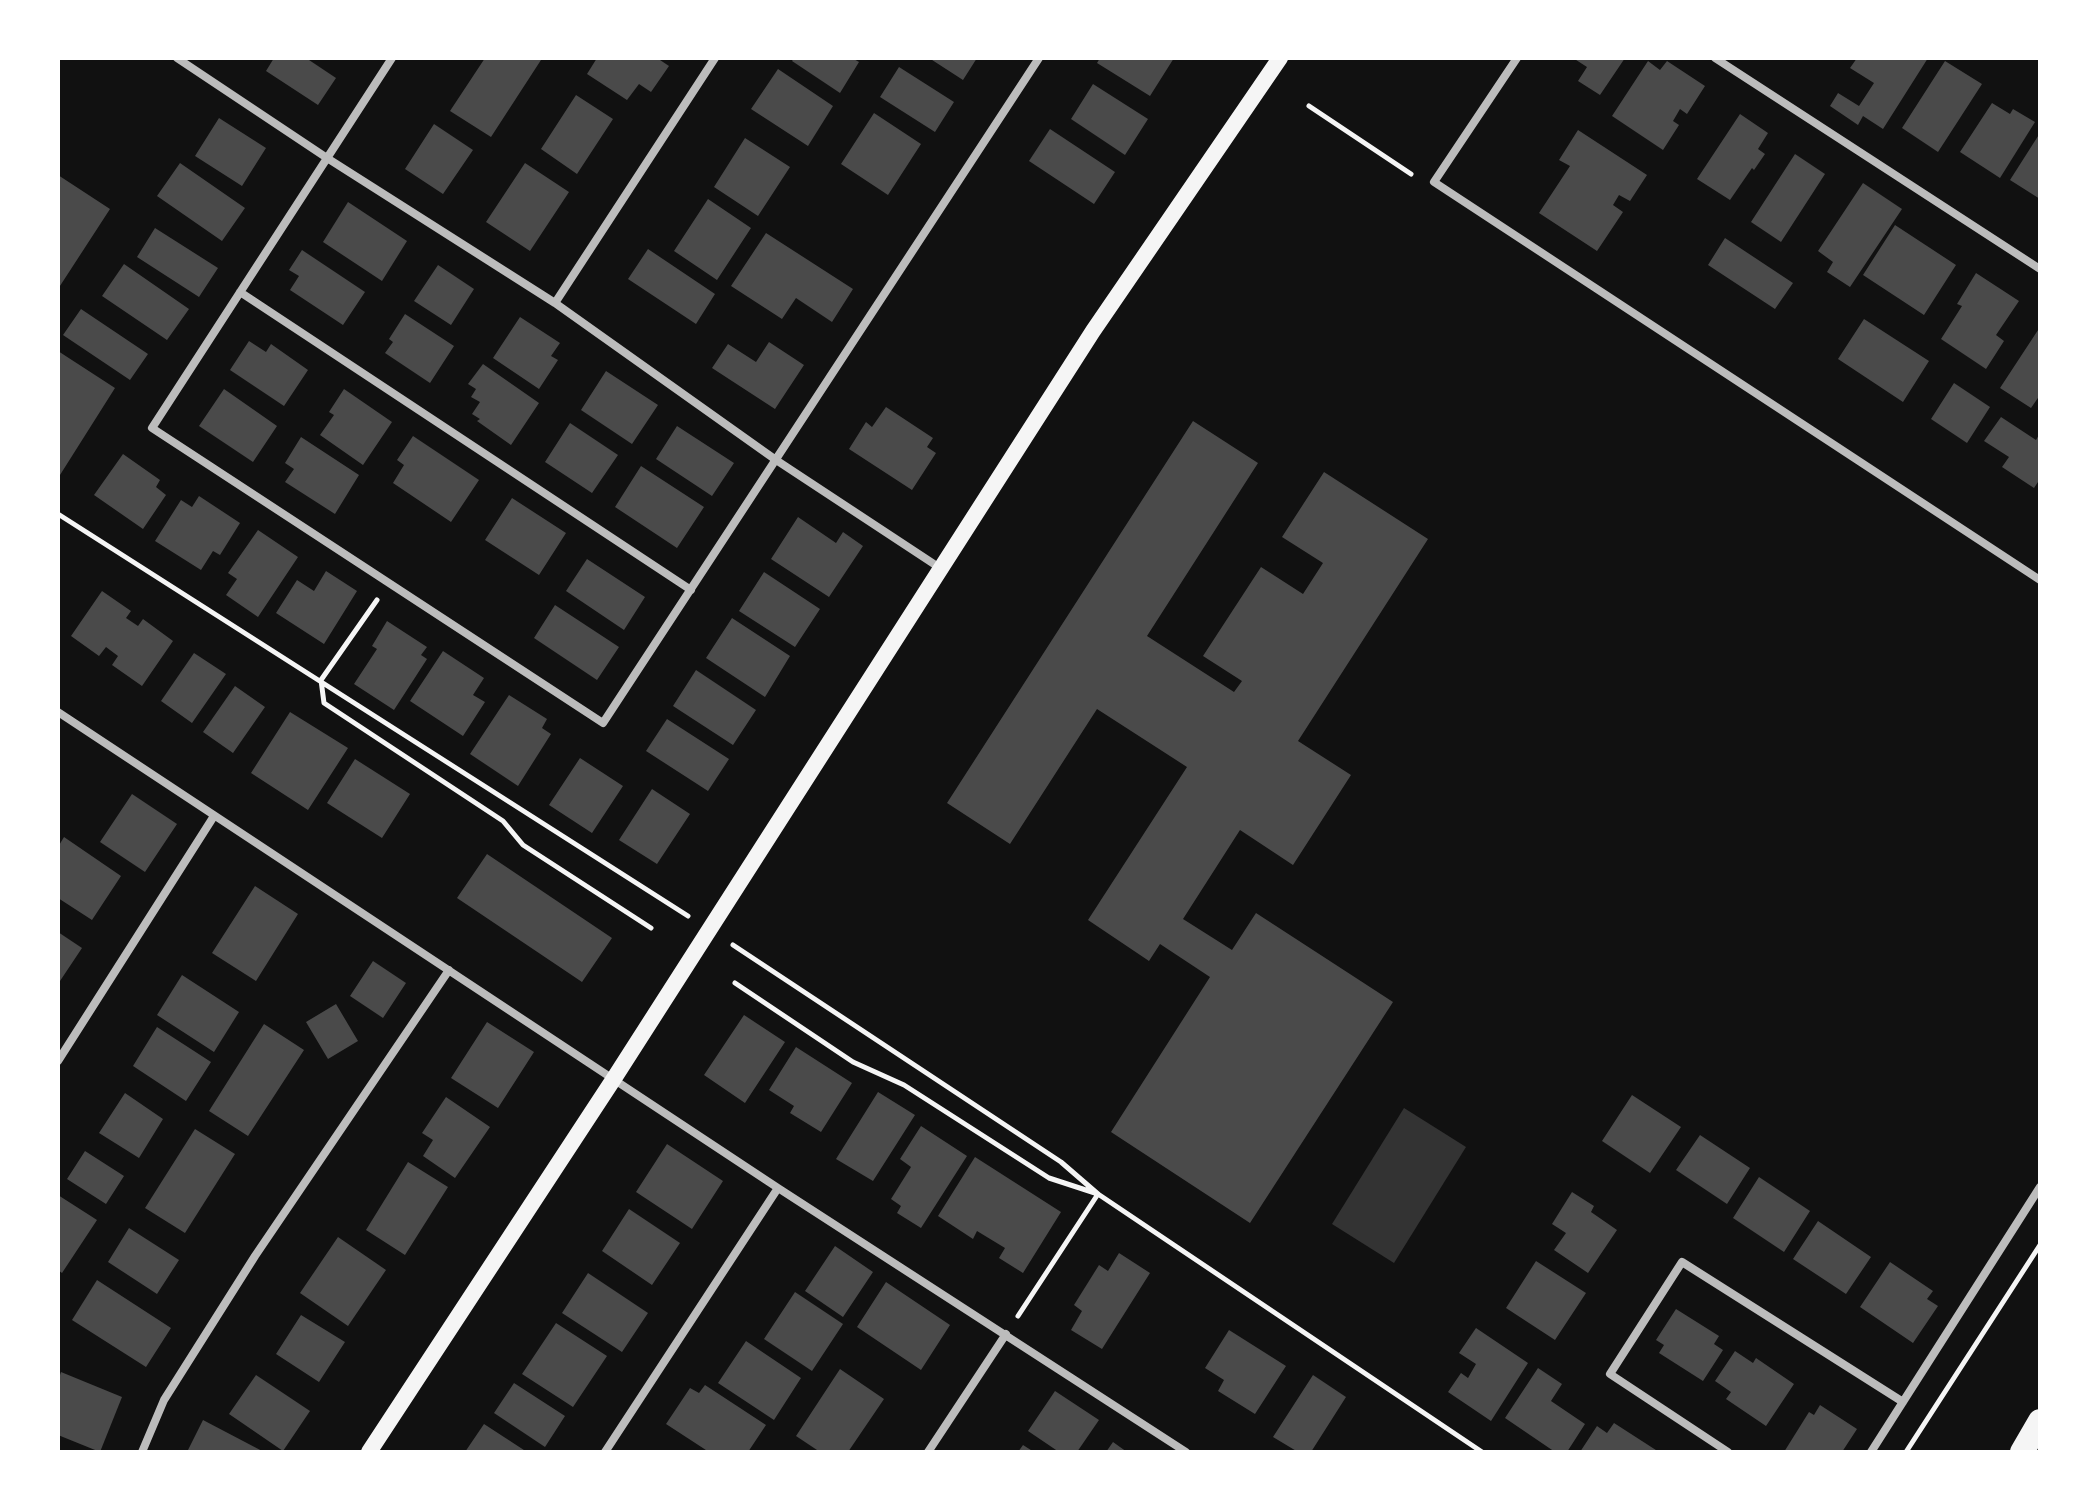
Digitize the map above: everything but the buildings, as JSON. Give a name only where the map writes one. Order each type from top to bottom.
[{"type":"highway","points":[[2022,1452],[2040,1421]]},
{"type":"main road","points":[[369,1452],[613,1080],[1093,331],[1280,58]]},
{"type":"street","points":[[177,58],[555,303],[776,460],[940,568]]},
{"type":"street","points":[[392,58],[152,428],[603,723],[1039,58]]},
{"type":"street","points":[[555,303],[715,58]]},
{"type":"street","points":[[1517,58],[1434,182],[2040,580]]},
{"type":"street","points":[[1715,58],[2040,269]]},
{"type":"street","points":[[240,292],[691,590]]},
{"type":"street","points":[[58,712],[613,1080],[1186,1452]]},
{"type":"street","points":[[58,1061],[214,816]]},
{"type":"street","points":[[142,1452],[164,1400],[239,1282],[449,970]]},
{"type":"street","points":[[1871,1452],[2040,1187]]},
{"type":"street","points":[[605,1452],[778,1188]]},
{"type":"street","points":[[1728,1452],[1610,1374],[1682,1262],[1903,1402]]},
{"type":"street","points":[[928,1452],[1006,1334]]},
{"type":"path","points":[[1309,106],[1417,178],[1434,182]]},
{"type":"path","points":[[58,514],[699,923]]},
{"type":"path","points":[[389,583],[321,680],[324,703],[503,821],[523,845],[651,928]]},
{"type":"path","points":[[724,940],[1061,1162],[1098,1194],[1482,1452]]},
{"type":"path","points":[[735,983],[853,1062],[904,1085],[1049,1178],[1098,1194]]},
{"type":"path","points":[[1006,1334],[1098,1194]]},
{"type":"path","points":[[1906,1452],[2040,1245]]},
{"type":"shaded area","points":[[1404,1108],[1466,1147],[1394,1263],[1332,1224]]}]
